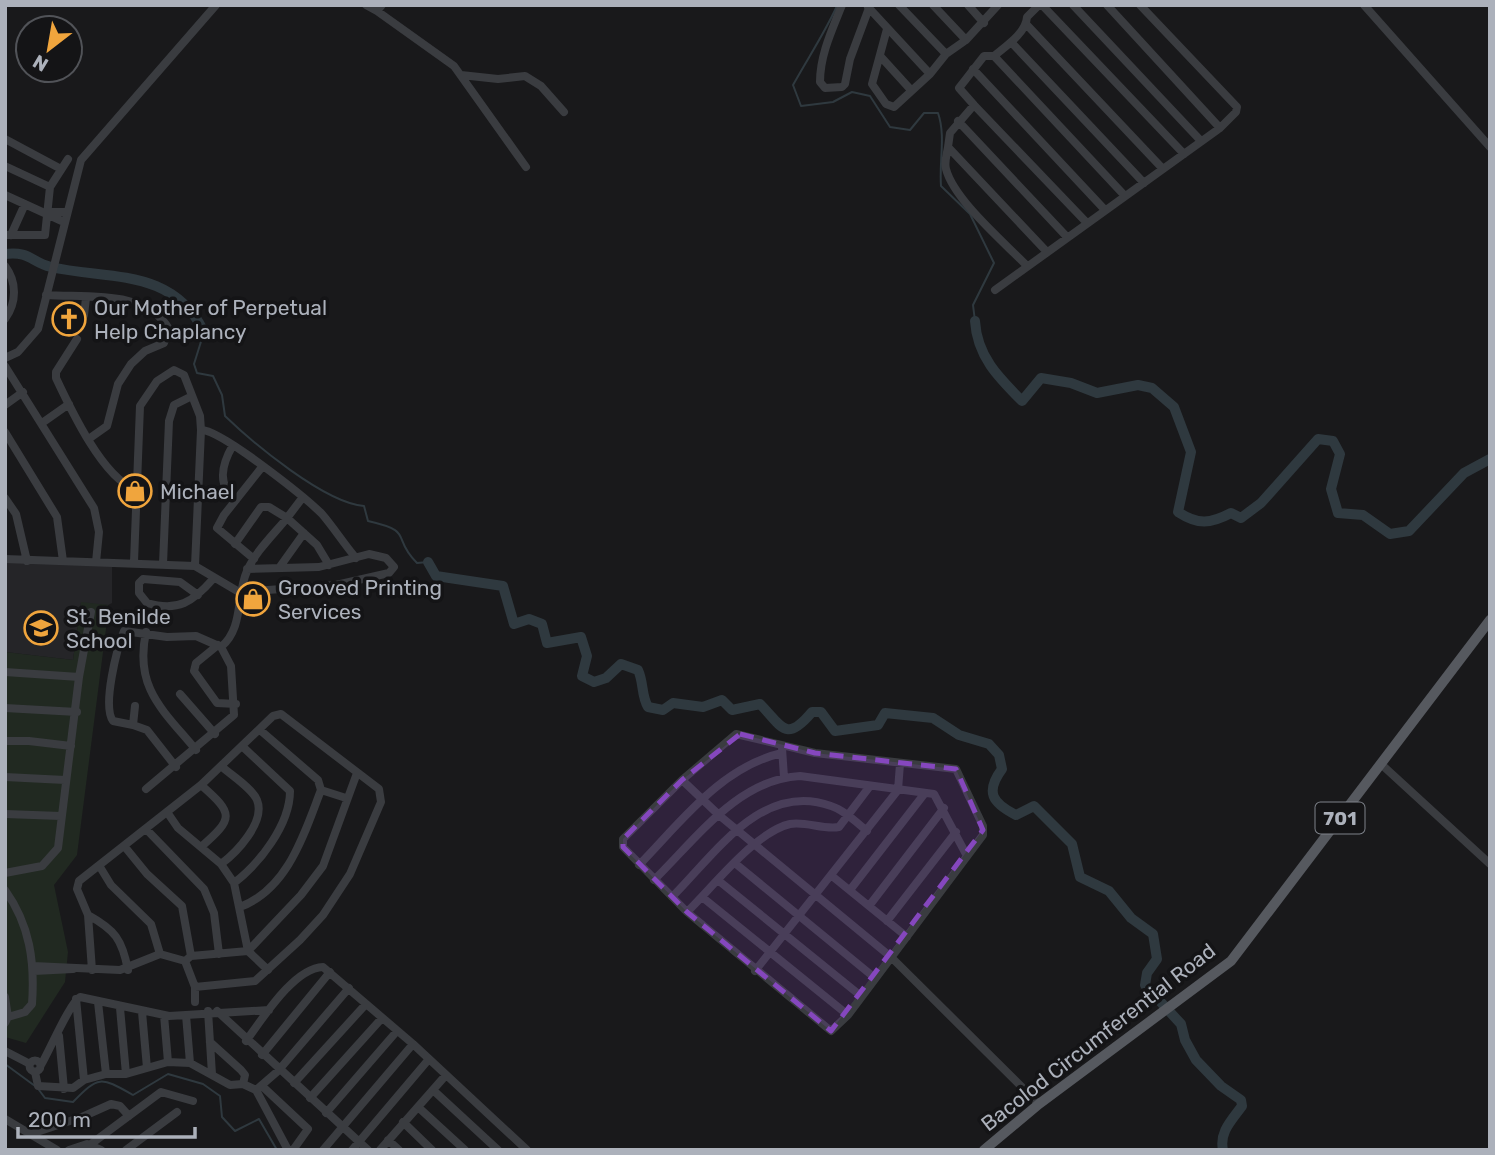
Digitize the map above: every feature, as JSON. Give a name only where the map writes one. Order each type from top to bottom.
[{"type":"main road","name":"Bacolod Circumferential Road","points":[[984,1150],[1039,1104],[1231,961],[1490,620]]},
{"type":"street","points":[[5,358],[18,352],[35,332],[54,272],[66,212],[81,160],[216,5]]},
{"type":"street","points":[[366,5],[380,8],[443,55],[461,75],[526,167]]},
{"type":"street","points":[[842,5],[826,45],[820,73],[820,82],[825,88],[842,87],[845,84],[849,59],[867,7],[930,74]]},
{"type":"street","points":[[900,5],[946,54]]},
{"type":"street","points":[[933,5],[966,40]]},
{"type":"street","points":[[968,5],[984,23]]},
{"type":"street","points":[[887,29],[872,83],[886,104],[894,107],[930,74],[946,54],[984,23],[998,5]]},
{"type":"street","points":[[1087,223],[959,88],[984,56],[994,56],[1011,42],[1026,24],[1027,16],[1041,5],[1184,154]]},
{"type":"street","points":[[1073,5],[1201,141]]},
{"type":"street","points":[[1107,5],[1220,128]]},
{"type":"street","points":[[995,290],[1232,119],[1237,107],[1140,5]]},
{"type":"street","points":[[1364,5],[1490,147]]},
{"type":"street","points":[[1026,24],[1163,169]]},
{"type":"street","points":[[1011,42],[1144,183]]},
{"type":"street","points":[[994,56],[1125,196]]},
{"type":"street","points":[[881,57],[911,90]]},
{"type":"street","points":[[973,69],[1105,210]]},
{"type":"street","points":[[461,75],[498,79],[525,76],[541,86],[564,112]]},
{"type":"street","points":[[974,105],[950,133],[945,166],[950,178],[1027,267]]},
{"type":"street","points":[[958,121],[1067,237]]},
{"type":"street","points":[[5,139],[61,169]]},
{"type":"street","points":[[948,147],[1047,251]]},
{"type":"street","points":[[25,204],[8,235],[45,235],[50,187],[68,159]]},
{"type":"street","points":[[5,166],[50,187]]},
{"type":"street","points":[[5,195],[47,212],[66,212]]},
{"type":"street","points":[[47,212],[51,218],[64,222]]},
{"type":"street","points":[[5,266],[14,300],[5,319]]},
{"type":"street","points":[[46,295],[128,300],[156,313],[167,325],[168,335],[164,343],[145,351],[131,364],[118,384],[107,426],[90,438]]},
{"type":"street","points":[[84,315],[86,298]]},
{"type":"street","points":[[77,339],[56,378],[69,404],[116,479],[135,489]]},
{"type":"street","points":[[5,366],[94,508],[99,532],[96,562]]},
{"type":"street","points":[[134,562],[140,406],[157,381],[174,370],[184,375],[200,416],[195,566]]},
{"type":"street","points":[[5,405],[23,392]]},
{"type":"street","points":[[163,564],[169,421],[174,405],[191,396]]},
{"type":"street","points":[[42,423],[69,404]]},
{"type":"street","points":[[201,430],[218,434],[303,497],[331,525],[356,558]]},
{"type":"street","points":[[5,432],[57,517],[63,561]]},
{"type":"street","points":[[233,445],[223,468],[223,481],[225,489],[236,500]]},
{"type":"street","points":[[254,559],[218,528],[262,467]]},
{"type":"street","points":[[236,704],[217,703],[194,671],[196,663],[231,638],[239,592],[247,569],[303,497]]},
{"type":"street","points":[[5,498],[16,514],[27,561]]},
{"type":"street","points":[[235,544],[261,507],[269,507],[287,518],[317,545],[330,565]]},
{"type":"street","points":[[279,568],[304,533]]},
{"type":"street","points":[[5,559],[195,566],[239,592],[335,585],[368,579],[393,570],[390,561],[379,555],[369,554],[330,565],[247,569]]},
{"type":"street","points":[[198,595],[173,580],[143,579],[139,583],[139,593],[144,601],[166,608],[184,606],[198,595],[213,579]]},
{"type":"street","points":[[5,873],[42,866],[58,848],[65,780],[77,712],[79,677],[91,612]]},
{"type":"street","points":[[146,789],[176,767],[234,715],[236,704],[231,666],[220,646],[197,636],[167,637],[124,631],[111,690],[111,719],[147,730],[176,767]]},
{"type":"street","points":[[146,632],[141,661],[145,681],[161,707],[196,750]]},
{"type":"street","points":[[5,673],[79,677]]},
{"type":"street","points":[[180,694],[215,734]]},
{"type":"street","points":[[133,725],[135,706]]},
{"type":"street","points":[[5,708],[77,712]]},
{"type":"street","points":[[92,970],[88,915],[77,884],[201,785],[273,716],[281,715],[379,789],[382,797],[350,874],[323,915],[255,981],[195,986]]},
{"type":"street","points":[[240,907],[262,895],[282,873],[295,853],[321,790],[318,779],[260,730]]},
{"type":"street","points":[[736,734],[815,753],[900,764],[956,769],[984,830],[907,937],[834,1030],[826,1030],[755,971],[687,912],[622,847],[623,839],[682,780],[736,734]]},
{"type":"street","points":[[5,741],[71,746]]},
{"type":"street","points":[[782,743],[784,777]]},
{"type":"street","points":[[234,883],[261,858],[273,840],[290,799],[290,791],[242,746]]},
{"type":"street","points":[[639,865],[702,801],[744,766],[782,753]]},
{"type":"street","points":[[755,971],[817,896],[898,790],[900,764]]},
{"type":"street","points":[[1381,764],[1490,864]]},
{"type":"street","points":[[221,766],[256,796],[259,810],[244,845],[221,864]]},
{"type":"street","points":[[34,968],[128,970],[160,954],[188,959],[247,951],[301,895],[323,866],[357,773]]},
{"type":"street","points":[[5,776],[65,780]]},
{"type":"street","points":[[654,880],[751,789],[784,777],[936,795],[967,856]]},
{"type":"street","points":[[682,780],[702,801],[891,957],[1039,1104]]},
{"type":"street","points":[[201,785],[226,808],[228,816],[223,827],[201,847]]},
{"type":"street","points":[[687,912],[755,845],[793,823],[839,827],[870,786]]},
{"type":"street","points":[[321,790],[346,798]]},
{"type":"street","points":[[850,890],[925,793]]},
{"type":"street","points":[[672,897],[761,811],[782,802],[824,804],[848,816],[867,831]]},
{"type":"street","points":[[869,906],[944,808]]},
{"type":"street","points":[[167,812],[178,828],[221,864],[234,883],[247,951],[268,970]]},
{"type":"street","points":[[5,814],[61,816]]},
{"type":"street","points":[[146,829],[204,889],[214,913],[219,954]]},
{"type":"street","points":[[887,921],[956,832]]},
{"type":"street","points":[[125,847],[146,874],[182,906],[188,959],[195,986],[195,1002]]},
{"type":"street","points":[[736,864],[875,978]]},
{"type":"street","points":[[100,867],[111,885],[151,924],[160,954]]},
{"type":"street","points":[[832,876],[907,937]]},
{"type":"street","points":[[719,881],[861,996]]},
{"type":"street","points":[[5,890],[25,923],[34,968],[33,1004],[25,1012],[7,1020],[5,998]]},
{"type":"street","points":[[702,897],[848,1015]]},
{"type":"street","points":[[88,915],[101,922],[121,941],[128,970]]},
{"type":"street","points":[[246,1041],[269,1010],[306,971],[323,967],[413,1044],[527,1150]]},
{"type":"street","points":[[262,1055],[330,972]]},
{"type":"street","points":[[259,1088],[278,1071],[349,988]]},
{"type":"street","points":[[76,999],[164,1015],[269,1010]]},
{"type":"street","points":[[76,999],[59,1035],[35,1067],[38,1086],[73,1088],[84,1080],[106,1074],[126,1074],[168,1062],[190,1063],[230,1085],[243,1084],[259,1088],[308,1129],[293,1150]]},
{"type":"street","points":[[76,999],[84,1080]]},
{"type":"street","points":[[97,1002],[106,1074]]},
{"type":"street","points":[[294,1083],[366,1004]]},
{"type":"street","points":[[120,1008],[126,1074]]},
{"type":"street","points":[[212,1012],[368,1150]]},
{"type":"street","points":[[212,1012],[212,1074]]},
{"type":"street","points":[[142,1013],[147,1068]]},
{"type":"street","points":[[164,1015],[168,1062]]},
{"type":"street","points":[[186,1015],[190,1063]]},
{"type":"street","points":[[310,1098],[382,1018]]},
{"type":"street","points":[[326,1113],[397,1031]]},
{"type":"street","points":[[59,1035],[64,1089]]},
{"type":"street","points":[[211,1042],[242,1069],[245,1075],[243,1084]]},
{"type":"street","points":[[323,1150],[413,1044]]},
{"type":"street","points":[[5,1051],[35,1067]]},
{"type":"street","points":[[352,1150],[429,1059]]},
{"type":"street","points":[[380,1150],[446,1075]]},
{"type":"street","points":[[259,1088],[288,1150]]},
{"type":"street","points":[[432,1090],[498,1150]]},
{"type":"street","points":[[91,1144],[164,1092],[193,1101]]},
{"type":"street","points":[[31,1134],[111,1104],[120,1106],[129,1116]]},
{"type":"street","points":[[418,1107],[465,1150]]},
{"type":"street","points":[[126,1150],[177,1112]]},
{"type":"street","points":[[5,1119],[57,1150]]},
{"type":"street","points":[[403,1122],[432,1150]]},
{"type":"street","points":[[388,1140],[399,1150]]},
{"type":"street","points":[[69,1150],[82,1144],[91,1144],[101,1150]]},
{"type":"highlighted area","points":[[740,734],[815,753],[956,769],[983,830],[831,1031],[687,912],[623,847],[623,839],[682,780]]},
{"type":"shaded area","name":"St. Benilde School","points":[[5,562],[112,563],[112,603],[81,603],[73,660],[5,652]]},
{"type":"shaded area","points":[[81,602],[108,605],[108,613],[77,855],[54,885],[68,952],[65,982],[26,1043],[5,1037],[5,652],[73,660]]},
{"type":"waterway","points":[[837,6],[793,85],[801,106],[833,102],[852,92],[870,96],[890,127],[910,130],[924,113],[938,113],[942,140],[941,186],[970,214],[994,263],[973,305],[975,321]]},
{"type":"waterway","points":[[5,254],[25,255],[51,267],[116,276],[157,286],[175,296],[191,311],[204,332]]},
{"type":"waterway","points":[[975,321],[984,355],[1022,401],[1041,378],[1071,383],[1097,393],[1138,385],[1152,388],[1174,407],[1191,452],[1178,512],[1198,521],[1210,521],[1231,513],[1241,518],[1261,503],[1318,439],[1333,441],[1340,454],[1331,489],[1338,513],[1363,515],[1390,534],[1409,531],[1464,473],[1490,459]]},
{"type":"waterway","points":[[204,332],[194,364],[197,373],[213,376],[222,395],[225,416],[271,456],[311,484],[330,495],[364,506],[368,521],[392,528],[417,563],[428,562]]},
{"type":"waterway","points":[[428,562],[436,576],[503,586],[514,624],[529,619],[542,624],[547,643],[581,637],[587,656],[582,676],[594,682],[606,678],[621,664],[638,670],[648,707],[663,710],[673,703],[703,707],[722,700],[732,710],[760,704],[784,728],[796,727],[812,712],[821,712],[835,731],[878,725],[885,713],[933,718],[959,735],[989,744],[999,755],[1002,769],[993,790],[1001,806],[1016,815],[1034,806],[1072,844],[1080,877],[1109,891],[1131,918],[1153,934],[1157,959],[1147,973],[1145,985],[1181,1024],[1185,1040],[1196,1060],[1221,1086],[1241,1100],[1242,1106],[1225,1132],[1223,1150]]},
{"type":"waterway","points":[[5,1064],[35,1086]]},
{"type":"waterway","points":[[39,1090],[45,1098],[73,1102],[95,1083],[107,1082],[133,1095],[168,1074],[203,1084],[220,1096],[222,1117],[235,1131],[259,1119],[277,1150]]},
{"type":"place","name":"Our Mother of Perpetual Help Chaplancy","points":[[69,319]]},
{"type":"place","name":"Michael","points":[[135,491]]},
{"type":"place","name":"Grooved Printing Services","points":[[253,599]]},
{"type":"place","name":"St. Benilde School","points":[[41,628]]}]
